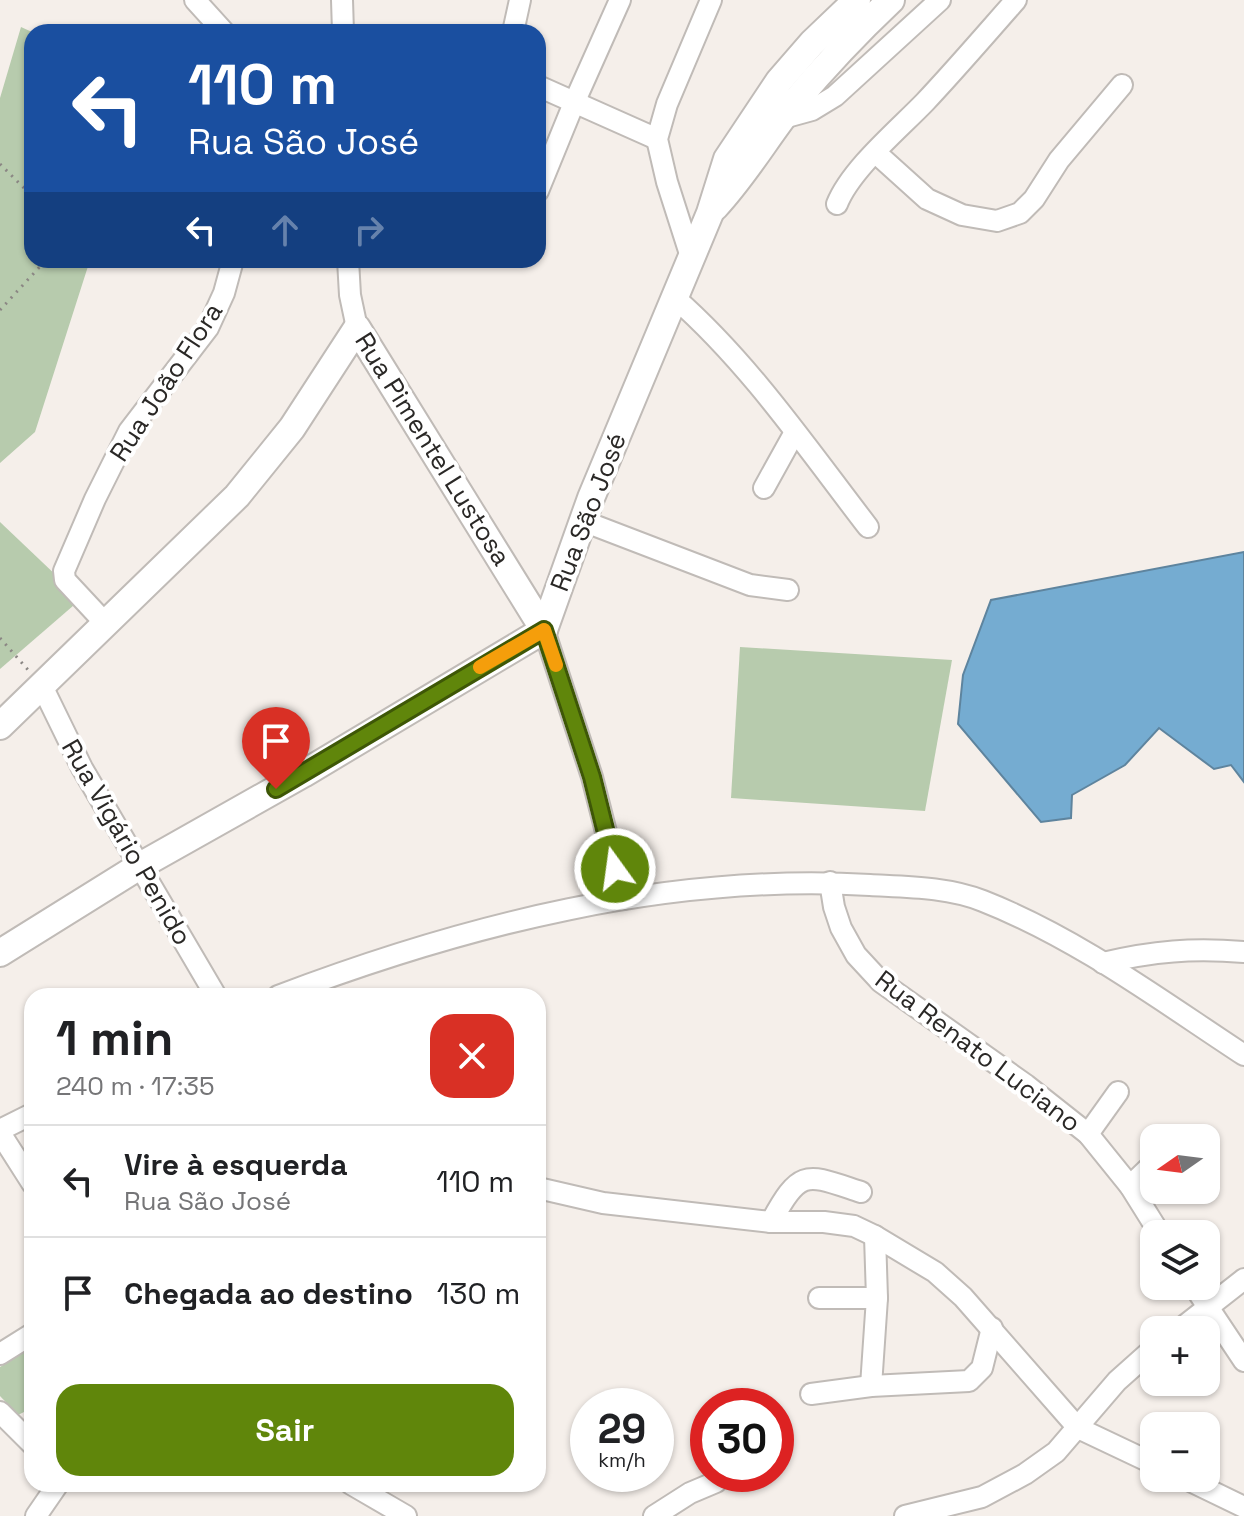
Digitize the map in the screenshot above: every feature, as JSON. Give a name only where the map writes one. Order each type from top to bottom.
[{"type":"main road","points":[[710,213],[727,159],[779,81],[812,43],[857,0]]},
{"type":"main road","points":[[710,213],[738,183],[783,118],[849,40],[891,0]]},
{"type":"main road","name":"Rua São José","points":[[544,630],[583,521],[710,213]]},
{"type":"main road","points":[[0,726],[237,496],[292,428],[357,328]]},
{"type":"main road","name":"Rua Pimentel Lustosa","points":[[357,328],[544,630]]},
{"type":"main road","points":[[0,953],[138,867],[303,774],[544,630]]},
{"type":"street","points":[[195,0],[217,24]]},
{"type":"street","points":[[342,0],[343,24]]},
{"type":"street","points":[[515,24],[520,0]]},
{"type":"street","points":[[546,171],[620,0]]},
{"type":"street","points":[[691,257],[657,139],[667,104],[711,0]]},
{"type":"street","points":[[783,118],[812,110],[835,96],[940,0]]},
{"type":"street","points":[[837,204],[843,189],[1016,0]]},
{"type":"street","points":[[876,153],[927,199],[962,215],[997,221],[1020,213],[1034,199],[1059,160],[1122,85]]},
{"type":"street","points":[[546,90],[657,139]]},
{"type":"street","name":"Rua João Flora","points":[[106,624],[65,580],[64,571],[129,431],[208,328],[224,293],[231,268]]},
{"type":"street","name":"Rua Pimentel Lustosa","points":[[348,268],[357,328]]},
{"type":"street","points":[[675,298],[732,354],[868,527]]},
{"type":"street","points":[[764,488],[795,432]]},
{"type":"street","points":[[583,521],[750,585],[788,590]]},
{"type":"street","points":[[544,630],[592,777],[623,899]]},
{"type":"street","name":"Rua Vigário Penido","points":[[42,686],[82,768],[211,988]]},
{"type":"street","points":[[299,988],[367,962],[548,914],[623,899],[693,890],[830,882],[925,888],[981,900],[1103,963],[1244,1055]]},
{"type":"street","name":"Rua Renato Luciano","points":[[830,882],[841,928],[856,955],[881,982],[1026,1085],[1088,1134],[1130,1186],[1151,1220]]},
{"type":"street","points":[[1103,963],[1160,951],[1194,948],[1244,952]]},
{"type":"street","name":"Rua Renato Luciano","points":[[1088,1134],[1118,1092]]},
{"type":"street","points":[[24,1118],[0,1131],[24,1170]]},
{"type":"street","points":[[1130,1186],[1140,1176]]},
{"type":"street","points":[[771,1222],[795,1185],[805,1179],[816,1178],[861,1192]]},
{"type":"street","points":[[546,1190],[603,1203],[771,1222],[824,1222],[854,1226],[935,1272],[992,1328],[1078,1428],[1140,1457]]},
{"type":"street","points":[[871,1386],[877,1298],[875,1236]]},
{"type":"street","points":[[1199,1316],[1244,1279]]},
{"type":"street","points":[[819,1298],[877,1298]]},
{"type":"street","points":[[1203,1300],[1244,1361]]},
{"type":"street","points":[[811,1394],[871,1386],[969,1381],[982,1368],[992,1328]]},
{"type":"street","points":[[0,1354],[24,1339]]},
{"type":"street","points":[[905,1516],[982,1497],[1025,1474],[1046,1459],[1078,1428],[1117,1381],[1140,1360]]},
{"type":"street","points":[[0,1412],[24,1431]]},
{"type":"street","points":[[36,1516],[52,1492]]},
{"type":"street","points":[[365,1492],[406,1516]]},
{"type":"street","points":[[654,1516],[692,1492]]},
{"type":"street","points":[[1213,1492],[1244,1507]]},
{"type":"path","points":[[0,164],[24,188]]},
{"type":"path","points":[[0,310],[39,268]]},
{"type":"path","points":[[0,638],[42,686]]},
{"type":"green space","points":[[21,27],[24,28],[24,268],[87,268],[35,432],[0,463],[0,98]]},
{"type":"green space","points":[[0,522],[81,599],[0,669]]},
{"type":"green space","points":[[740,647],[952,660],[925,811],[731,798]]},
{"type":"green space","points":[[24,1352],[24,1412],[18,1415],[0,1396],[0,1367]]},
{"type":"water","points":[[1244,552],[1244,782],[1231,765],[1214,769],[1159,728],[1125,765],[1072,795],[1071,818],[1041,822],[958,724],[963,675],[991,600]]},
{"type":"slow traffic","points":[[480,667],[544,630],[556,665]]},
{"type":"route","points":[[276,789],[544,630],[592,777],[615,869]]}]
